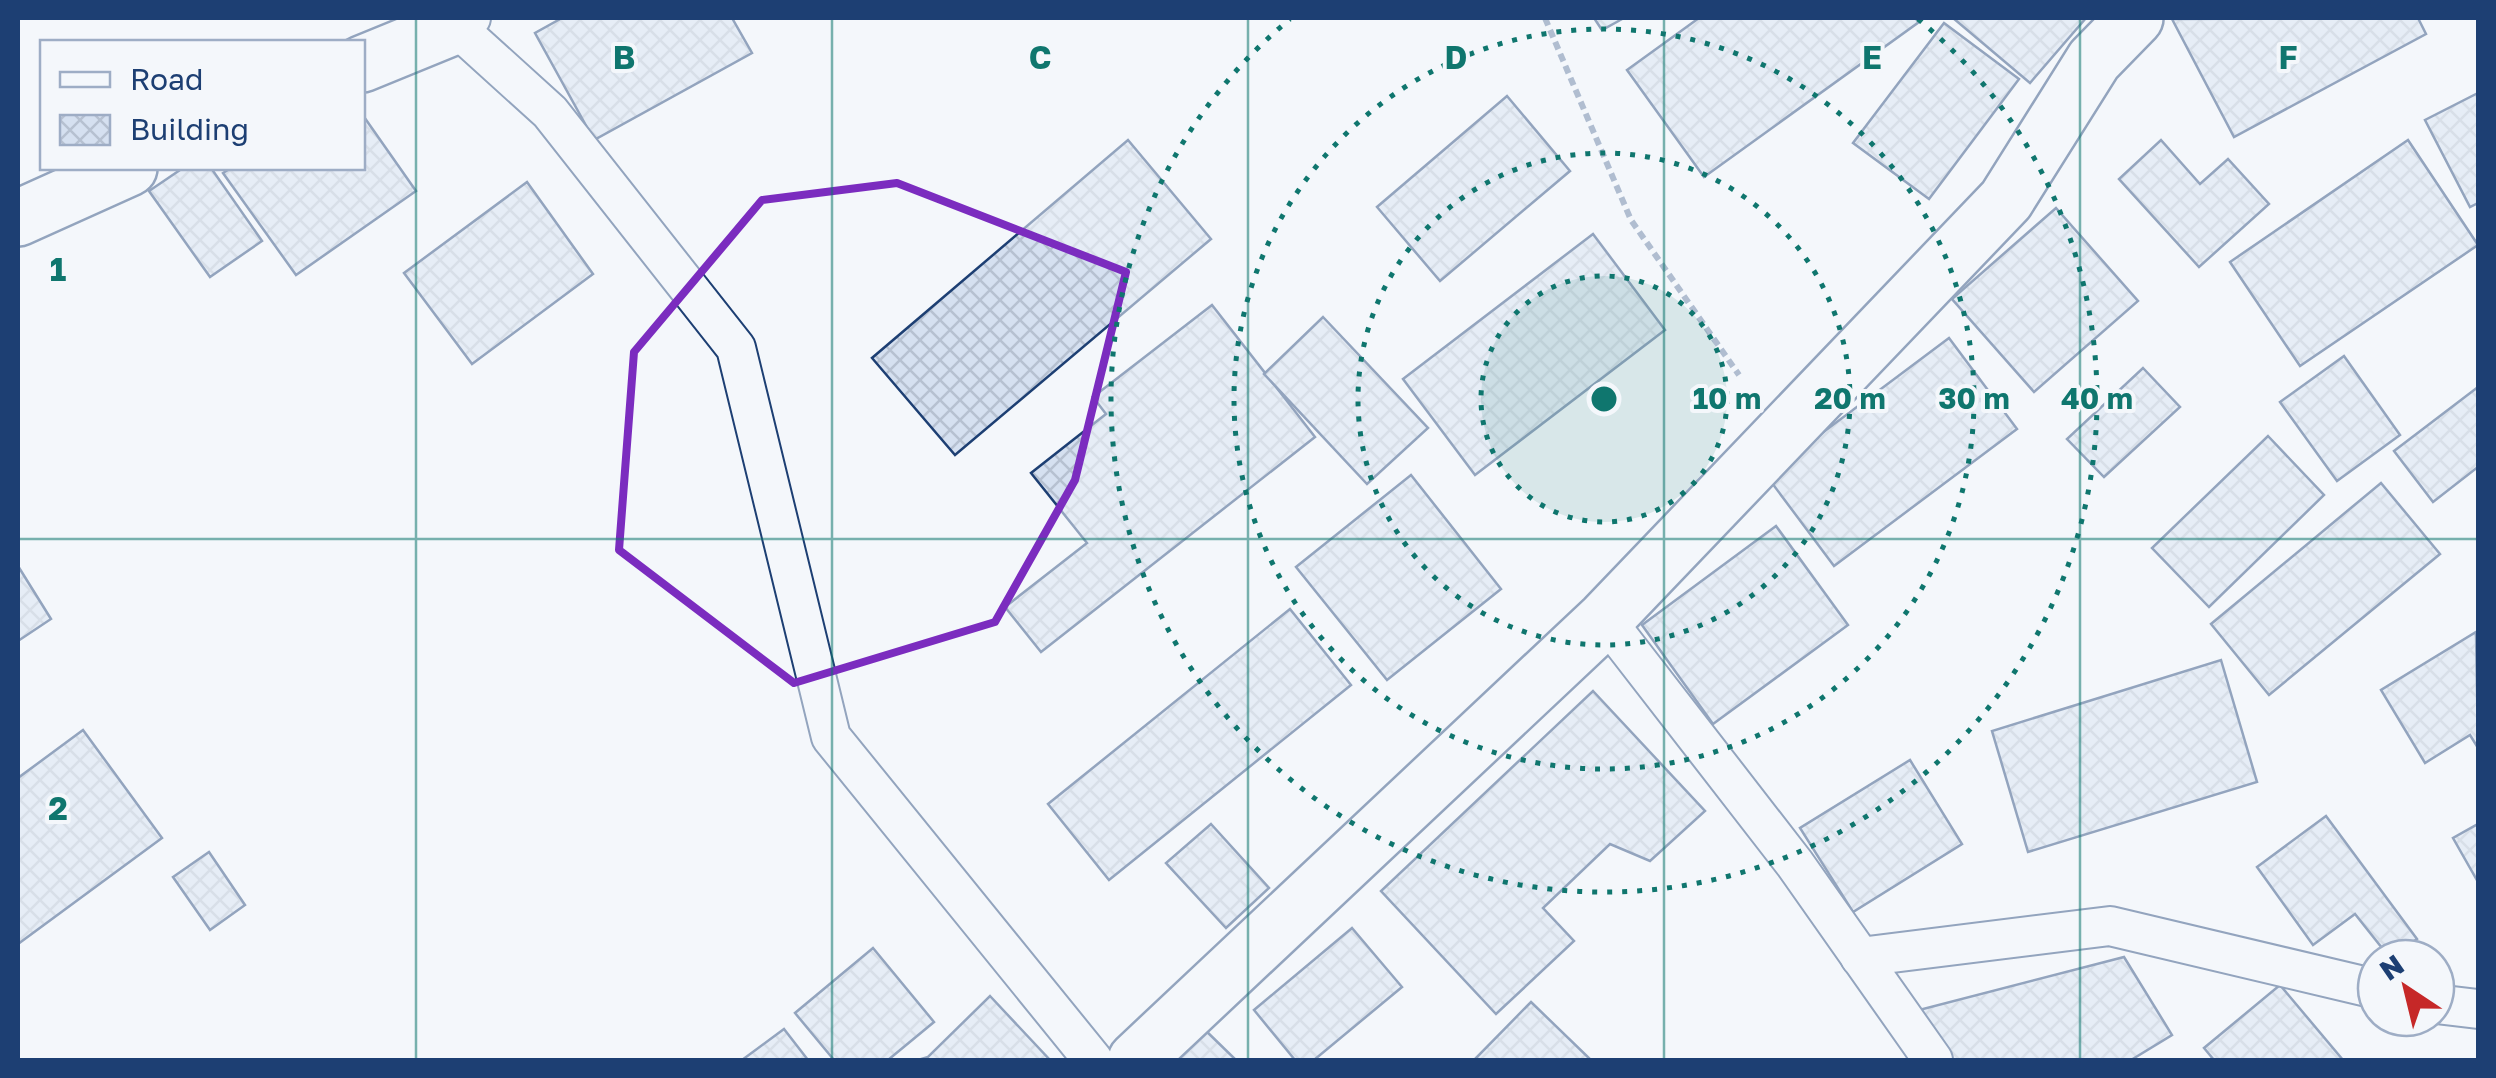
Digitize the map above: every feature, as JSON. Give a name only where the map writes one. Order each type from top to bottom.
[{"type":"street","points":[[1136,1060],[1605,619],[2006,200],[2094,60],[2135,18]]},
{"type":"street","points":[[365,63],[457,20]]},
{"type":"street","points":[[18,218],[125,170]]},
{"type":"lane","points":[[457,20],[550,112],[736,348],[831,737],[1093,1060]]},
{"type":"lane","points":[[1605,619],[1795,864],[1933,1060]]},
{"type":"lane","points":[[1860,956],[2110,926],[2356,985]]},
{"type":"path","points":[[1545,18],[1631,220],[1780,434]]},
{"type":"highlighted area","points":[[897,183],[1126,272],[1075,480],[995,622],[794,683],[619,550],[634,352],[762,200]]},
{"type":"building","points":[[562,18],[732,18],[752,53],[594,140],[535,33]]},
{"type":"building","points":[[1594,18],[1624,18],[1602,30]]},
{"type":"building","points":[[1699,18],[1915,18],[1919,22],[1704,177],[1627,70]]},
{"type":"building","points":[[1953,18],[2086,18],[2030,83]]},
{"type":"building","points":[[2418,18],[2426,34],[2234,137],[2172,19]]},
{"type":"building","points":[[1944,23],[2019,79],[1929,199],[1853,143]]},
{"type":"building","points":[[2478,93],[2478,203],[2470,207],[2425,120]]},
{"type":"building","points":[[1507,96],[1570,171],[1440,281],[1377,207]]},
{"type":"building","points":[[365,118],[416,191],[296,275],[223,173],[365,170]]},
{"type":"building","points":[[1128,140],[1211,239],[955,455],[872,358]]},
{"type":"building","points":[[2161,140],[2200,184],[2228,159],[2269,204],[2199,267],[2119,179]]},
{"type":"building","points":[[2408,140],[2478,245],[2300,366],[2230,262]]},
{"type":"building","points":[[180,170],[212,170],[262,241],[210,277],[149,191]]},
{"type":"building","points":[[527,182],[593,274],[472,364],[404,273]]},
{"type":"building","points":[[2056,208],[2138,301],[2034,392],[1952,299]]},
{"type":"building","points":[[1593,234],[1665,330],[1475,475],[1403,379]]},
{"type":"building","points":[[1212,305],[1315,437],[1041,652],[1005,607],[1087,543],[1031,473],[1106,414],[1093,397]]},
{"type":"building","points":[[1323,317],[1428,428],[1367,484],[1264,374]]},
{"type":"building","points":[[1949,338],[2017,429],[1834,566],[1766,475]]},
{"type":"building","points":[[2344,356],[2400,435],[2337,481],[2280,402]]},
{"type":"building","points":[[2143,368],[2180,407],[2104,477],[2067,439]]},
{"type":"building","points":[[2478,387],[2478,467],[2433,502],[2394,451]]},
{"type":"building","points":[[2268,436],[2324,495],[2209,607],[2152,548]]},
{"type":"building","points":[[1411,475],[1501,589],[1387,680],[1296,567]]},
{"type":"building","points":[[2381,483],[2440,554],[2269,695],[2211,624]]},
{"type":"building","points":[[1776,526],[1848,625],[1713,724],[1642,625]]},
{"type":"building","points":[[18,566],[51,619],[18,641]]},
{"type":"building","points":[[1290,609],[1351,685],[1109,880],[1048,804]]},
{"type":"building","points":[[2476,632],[2478,748],[2470,735],[2425,763],[2381,690]]},
{"type":"building","points":[[2221,660],[2257,782],[2028,852],[1992,731]]},
{"type":"building","points":[[1593,691],[1705,811],[1650,861],[1610,844],[1543,908],[1574,941],[1496,1014],[1381,891]]},
{"type":"building","points":[[83,730],[162,838],[18,944],[18,778]]},
{"type":"building","points":[[1910,760],[1962,844],[1853,912],[1800,828]]},
{"type":"building","points":[[2326,816],[2416,938],[2374,938],[2355,914],[2313,945],[2257,867]]},
{"type":"building","points":[[1211,824],[1269,888],[1226,928],[1166,863]]},
{"type":"building","points":[[2478,824],[2478,882],[2453,838]]},
{"type":"building","points":[[209,852],[245,905],[210,930],[173,877]]},
{"type":"building","points":[[1352,928],[1402,987],[1314,1060],[1295,1060],[1254,1010]]},
{"type":"building","points":[[873,948],[934,1022],[888,1060],[834,1060],[795,1013]]},
{"type":"building","points":[[2124,957],[2172,1035],[2131,1060],[1950,1060],[1919,1010]]},
{"type":"building","points":[[2280,985],[2343,1060],[2214,1060],[2204,1048]]},
{"type":"building","points":[[990,996],[1050,1060],[918,1060],[928,1057]]},
{"type":"building","points":[[1531,1002],[1591,1060],[1474,1060]]},
{"type":"building","points":[[1202,1027],[1236,1060],[1169,1060]]},
{"type":"building","points":[[784,1029],[808,1060],[742,1060]]}]
